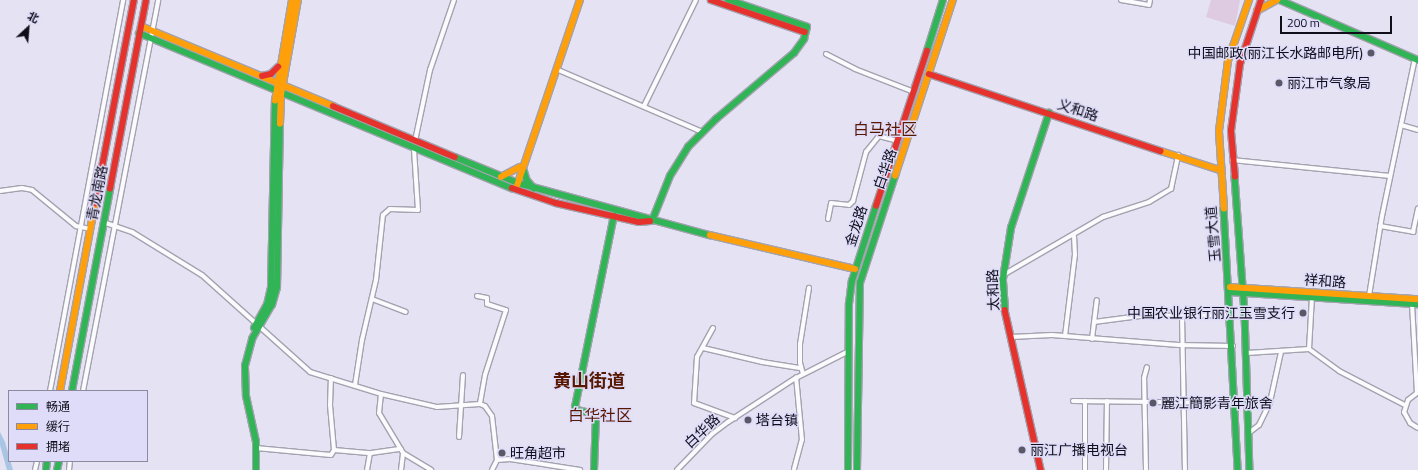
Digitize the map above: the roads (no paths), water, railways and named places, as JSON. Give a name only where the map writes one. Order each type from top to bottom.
[{"type":"main road","name":"青龙南路","points":[[60,390],[134,0]]},
{"type":"main road","name":"青龙南路","points":[[72,390],[146,0]]},
{"type":"main road","points":[[256,470],[256,448],[246,396],[245,371],[250,346],[267,305],[271,288],[275,99],[279,84],[279,65],[292,0]]},
{"type":"main road","points":[[279,84],[283,77],[298,0]]},
{"type":"main road","points":[[514,189],[576,0]]},
{"type":"main road","points":[[536,189],[527,180],[522,167],[580,0]]},
{"type":"main road","points":[[711,0],[806,30]]},
{"type":"main road","points":[[728,0],[806,30]]},
{"type":"main road","name":"金龙路","points":[[848,470],[850,296],[855,268],[944,0]]},
{"type":"main road","name":"白华路","points":[[857,470],[858,296],[862,276],[953,0]]},
{"type":"main road","points":[[1245,0],[1246,7]]},
{"type":"main road","name":"玉雪大道","points":[[1238,470],[1234,346],[1220,170],[1219,131],[1223,86],[1232,48],[1249,0]]},
{"type":"main road","name":"玉雪大道","points":[[1250,470],[1247,353],[1231,132],[1236,88],[1261,0]]},
{"type":"main road","points":[[1257,12],[1279,0],[1417,58]]},
{"type":"main road","points":[[1291,0],[1417,58]]},
{"type":"main road","points":[[141,26],[517,183],[640,216],[652,221],[855,268]]},
{"type":"main road","points":[[652,221],[673,170],[688,147],[702,132],[794,53],[806,30]]},
{"type":"main road","points":[[139,33],[414,149],[514,189],[639,222],[652,221]]},
{"type":"main road","points":[[261,76],[271,74],[279,65]]},
{"type":"main road","name":"义和路","points":[[929,74],[1178,154],[1220,170]]},
{"type":"main road","points":[[283,77],[293,90]]},
{"type":"main road","points":[[263,85],[275,99]]},
{"type":"main road","points":[[253,470],[253,442],[243,396],[242,375],[246,345],[272,305],[277,288],[280,104],[278,91]]},
{"type":"main road","points":[[280,104],[295,98]]},
{"type":"main road","name":"太和路","points":[[1041,470],[1010,337],[1004,306],[1003,275],[1011,228],[1049,113]]},
{"type":"main road","points":[[500,177],[522,167]]},
{"type":"main road","points":[[594,470],[596,415],[592,412],[576,410],[575,407],[614,216]]},
{"type":"main road","name":"祥和路","points":[[1230,289],[1418,299]]},
{"type":"main road","name":"祥和路","points":[[1243,289],[1312,297],[1418,304]]},
{"type":"street","points":[[50,390],[123,0]]},
{"type":"street","points":[[83,390],[151,30],[158,0]]},
{"type":"street","points":[[415,141],[430,70],[454,0]]},
{"type":"street","points":[[644,106],[696,0]]},
{"type":"street","points":[[1121,0],[1149,5],[1150,0]]},
{"type":"street","points":[[826,54],[855,69],[914,92]]},
{"type":"street","points":[[1369,296],[1380,226],[1390,176],[1417,58]]},
{"type":"street","points":[[556,69],[702,132]]},
{"type":"street","points":[[1401,124],[1418,130]]},
{"type":"street","points":[[828,219],[831,203],[849,204],[853,201],[866,152],[879,136],[898,141]]},
{"type":"street","points":[[355,385],[359,355],[372,299],[384,213],[390,209],[418,210],[414,149]]},
{"type":"street","points":[[1003,275],[1074,236],[1103,217],[1149,202],[1171,189],[1178,154]]},
{"type":"street","points":[[1232,160],[1390,176]]},
{"type":"street","points":[[0,191],[22,188],[32,190],[80,227],[90,230]]},
{"type":"street","points":[[1380,226],[1413,232],[1418,208]]},
{"type":"street","points":[[103,222],[114,225],[193,268],[220,289],[304,368],[381,394],[437,407],[480,404],[488,410],[492,416],[497,460],[492,470]]},
{"type":"street","points":[[1065,336],[1074,255],[1074,236]]},
{"type":"street","points":[[803,374],[800,368],[801,327],[809,288]]},
{"type":"street","points":[[477,296],[487,298],[487,304],[506,310],[485,375],[480,404]]},
{"type":"street","points":[[1309,349],[1312,297]]},
{"type":"street","points":[[372,299],[406,312]]},
{"type":"street","points":[[1092,339],[1097,300]]},
{"type":"street","points":[[1405,406],[1417,394],[1412,304]]},
{"type":"street","points":[[1094,322],[1135,316],[1232,315]]},
{"type":"street","points":[[1182,316],[1185,402],[1185,470]]},
{"type":"street","points":[[713,328],[697,360],[694,404],[735,418]]},
{"type":"street","points":[[1010,337],[1037,335],[1065,336],[1182,345],[1234,346]]},
{"type":"street","points":[[703,348],[762,362],[800,368]]},
{"type":"street","points":[[1247,353],[1309,349],[1339,371],[1405,406]]},
{"type":"street","name":"白华路","points":[[677,470],[712,434],[796,377],[849,350]]},
{"type":"street","points":[[1250,432],[1259,425],[1270,402],[1281,352]]},
{"type":"street","points":[[1146,470],[1144,402],[1147,367]]},
{"type":"street","points":[[459,437],[460,405],[464,375]]},
{"type":"street","points":[[794,469],[802,440],[796,377]]},
{"type":"street","points":[[256,448],[328,457],[334,450],[331,378]]},
{"type":"street","points":[[381,394],[379,412],[402,451],[431,470]]},
{"type":"street","points":[[1085,401],[1085,470]]},
{"type":"street","points":[[1073,402],[1107,401],[1236,403]]},
{"type":"street","points":[[1106,470],[1107,401]]},
{"type":"street","points":[[1405,406],[1407,418],[1418,428]]},
{"type":"street","points":[[334,450],[370,453],[402,451]]},
{"type":"street","points":[[401,470],[402,451]]},
{"type":"street","points":[[368,470],[370,453]]},
{"type":"street","points":[[497,460],[520,460],[580,470]]},
{"type":"water","points":[[0,432],[8,452],[8,462],[11,462],[13,470],[7,470],[0,445]]},
{"type":"waterway","points":[[914,105],[921,85]]},
{"type":"place","name":"中国邮政(丽江长水路邮电所)","points":[[1371,53]]},
{"type":"place","name":"丽江市气象局","points":[[1279,83]]},
{"type":"place","name":"中国农业银行丽江玉雪支行","points":[[1303,313]]},
{"type":"place","name":"麗江簡影青年旅舍","points":[[1153,403]]},
{"type":"place","name":"塔台镇","points":[[748,420]]},
{"type":"place","name":"丽江广播电视台","points":[[1022,450]]},
{"type":"place","name":"旺角超市","points":[[502,453]]},
{"type":"district","name":"白马社区","points":[[885,129]]},
{"type":"district","name":"黄山街道","points":[[589,381]]},
{"type":"district","name":"白华社区","points":[[600,415]]}]
